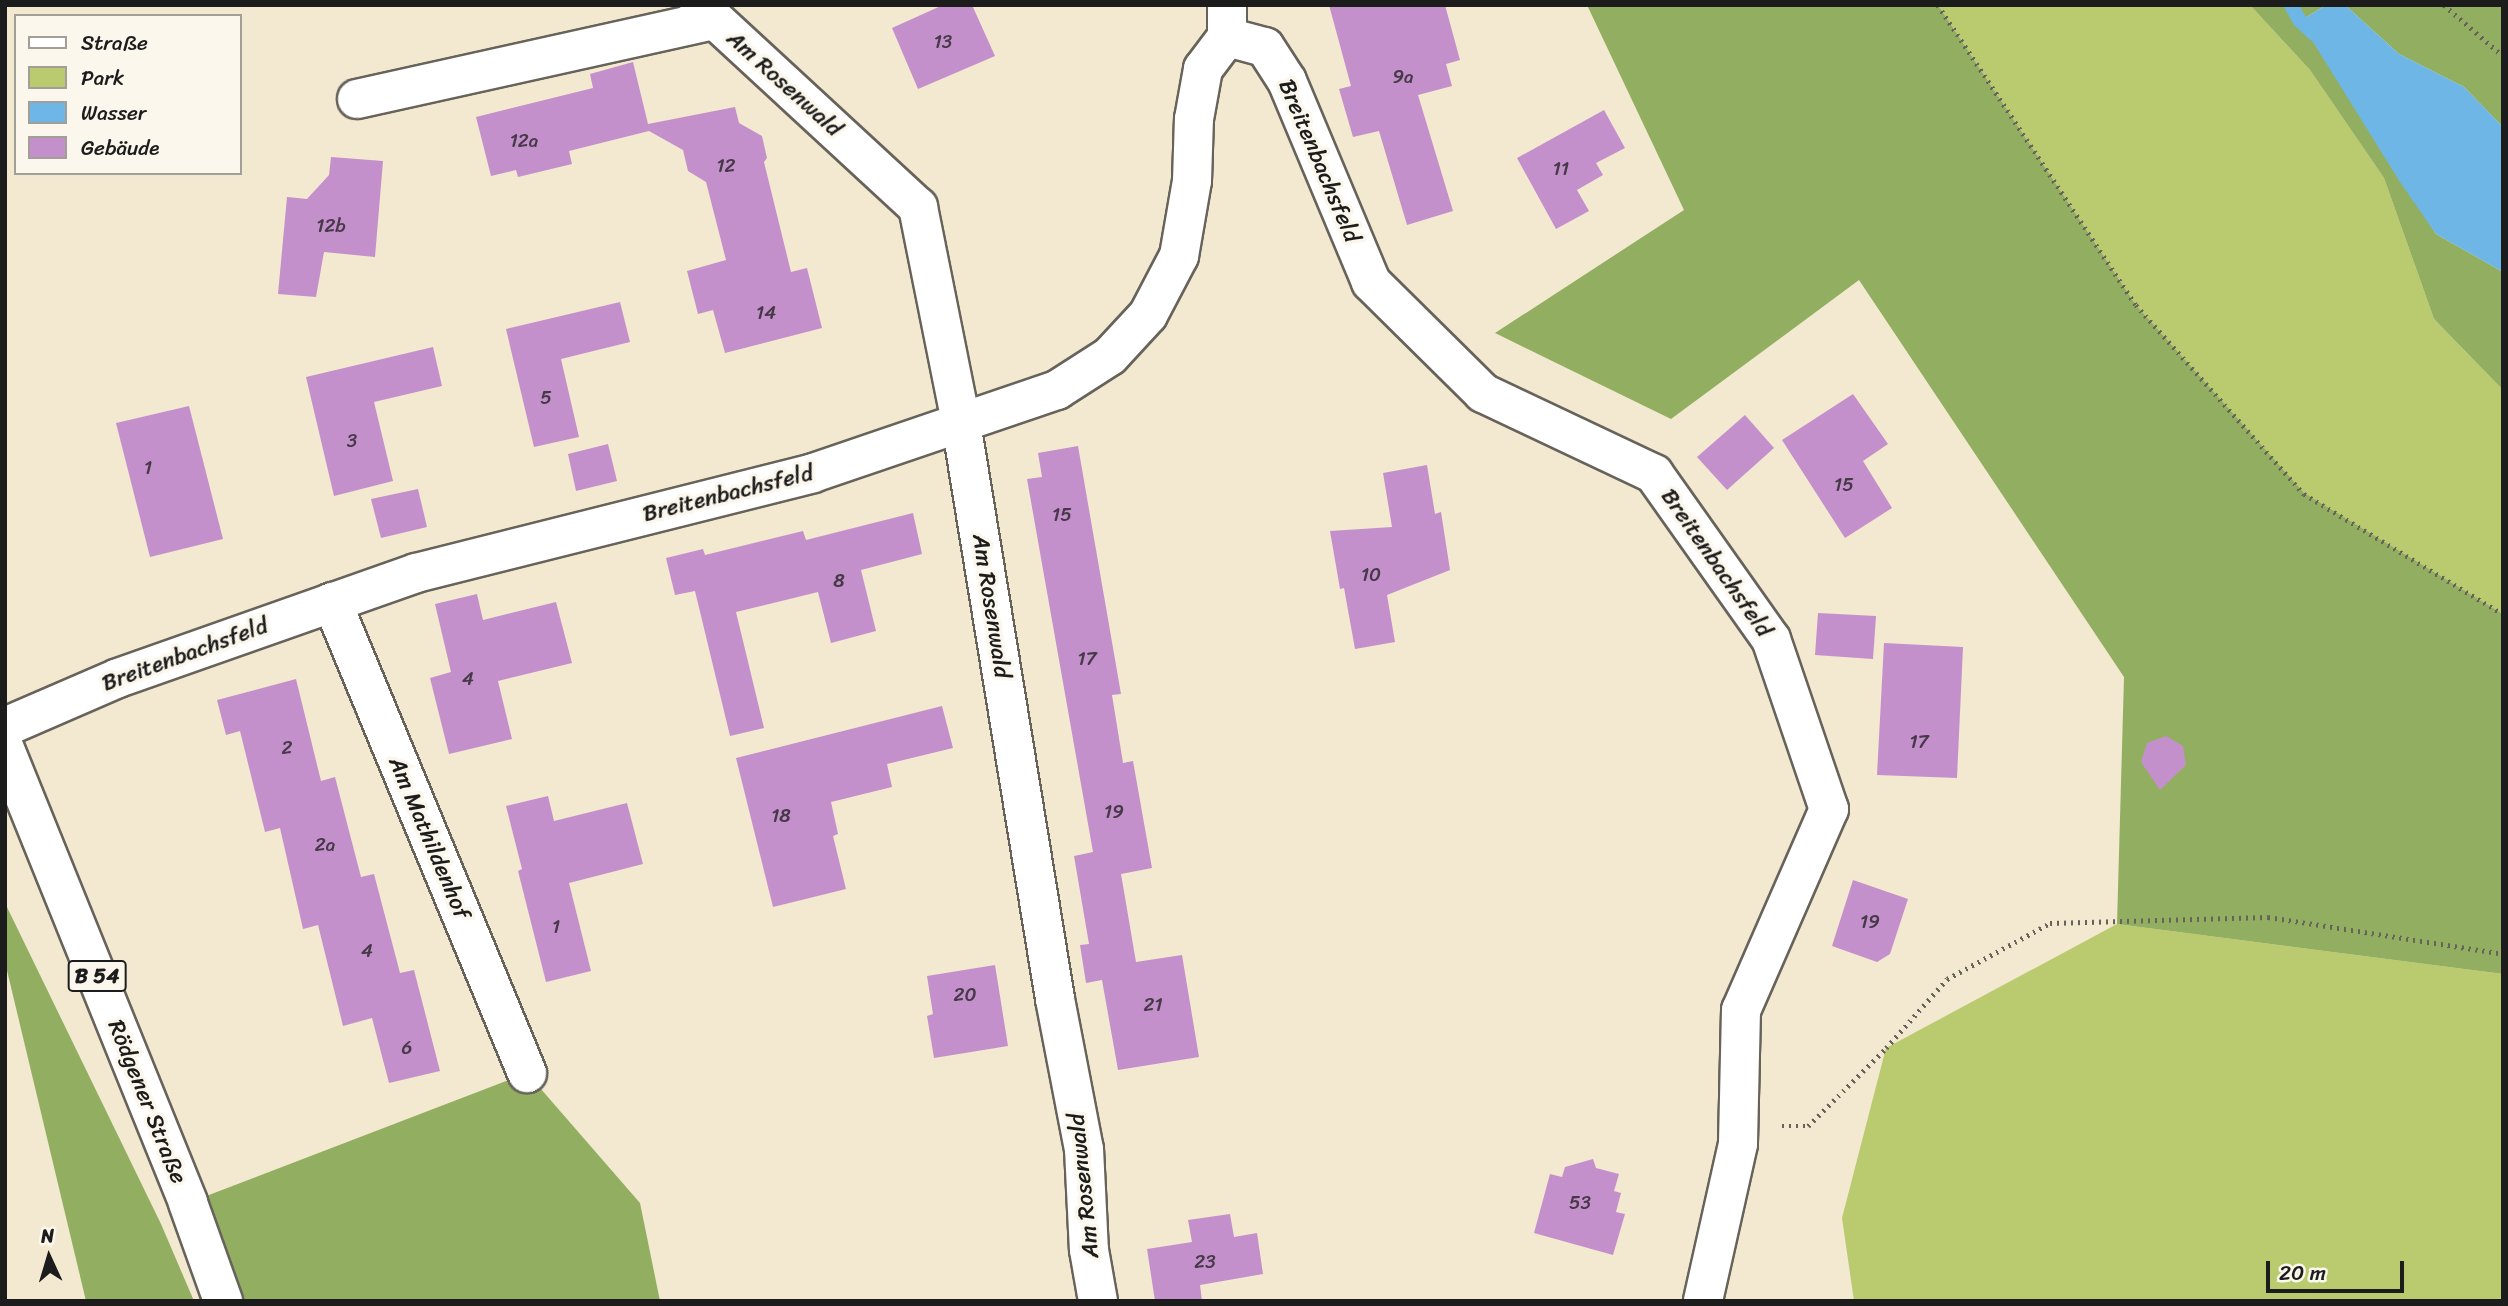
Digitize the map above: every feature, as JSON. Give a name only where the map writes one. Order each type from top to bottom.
[{"type":"street","points":[[357,99],[706,13]]},
{"type":"street","name":"Am Rosenwald","points":[[706,13],[822,116],[918,207],[961,423],[1055,999],[1084,1149],[1089,1250],[1098,1301]]},
{"type":"street","name":"Breitenbachsfeld","points":[[5,727],[118,678],[416,573],[813,472],[1057,390],[1110,356],[1148,315],[1179,256],[1192,181],[1194,119],[1203,69],[1227,21],[1265,47],[1287,81],[1371,282],[1483,393],[1654,474],[1771,639],[1829,809],[1741,1010],[1738,1136]]},
{"type":"street","name":"Am Mathildenhof","points":[[332,602],[527,1073]]},
{"type":"street","name":"Rödgener Straße","points":[[5,749],[188,1203],[223,1301]]},
{"type":"street","points":[[1703,1301],[1738,1136]]},
{"type":"path","points":[[1938,5],[2136,305],[2304,494],[2503,614]]},
{"type":"path","points":[[2444,5],[2503,56]]},
{"type":"path","points":[[1738,1136],[1808,1126],[1886,1048],[1947,979],[2050,923],[2268,917],[2503,954]]},
{"type":"green space","points":[[1587,5],[1938,5],[2136,305],[2304,493],[2503,614],[2503,974],[2117,924],[2124,677],[1859,280],[1671,419],[1495,333],[1684,210]]},
{"type":"green space","points":[[1938,5],[2250,5],[2310,70],[2384,178],[2434,319],[2503,390],[2503,614],[2304,494],[2136,305]]},
{"type":"green space","points":[[2250,5],[2326,5],[2300,21],[2436,234],[2503,272],[2503,390],[2434,319],[2384,178],[2310,70]]},
{"type":"green space","points":[[2345,5],[2503,5],[2503,127],[2464,87],[2399,54]]},
{"type":"green space","points":[[5,903],[161,1224],[194,1301],[86,1301],[5,962]]},
{"type":"green space","points":[[2117,924],[2503,974],[2503,1301],[1854,1301],[1842,1218],[1886,1048]]},
{"type":"green space","points":[[527,1073],[640,1203],[660,1301],[223,1301],[188,1203]]},
{"type":"water","points":[[2326,5],[2345,5],[2399,54],[2464,87],[2503,127],[2503,272],[2436,234],[2400,182],[2300,21]]},
{"type":"building","points":[[943,5],[972,5],[995,56],[918,89],[892,28]]},
{"type":"building","points":[[1329,5],[1445,5],[1460,60],[1446,64],[1452,86],[1418,95],[1453,211],[1407,225],[1379,131],[1353,137],[1339,89],[1351,86]]},
{"type":"building","points":[[633,62],[648,124],[735,107],[739,123],[762,136],[767,158],[764,162],[791,272],[807,268],[822,328],[725,353],[713,310],[698,314],[687,271],[726,260],[706,182],[688,171],[683,150],[649,131],[569,151],[572,164],[518,177],[516,170],[491,176],[476,117],[593,88],[590,74]]},
{"type":"building","points":[[1604,110],[1625,148],[1596,163],[1603,175],[1577,190],[1589,211],[1556,229],[1517,158]]},
{"type":"building","points":[[331,157],[383,161],[375,257],[324,252],[316,297],[278,294],[287,197],[307,199],[329,175]]},
{"type":"building","points":[[620,302],[630,342],[561,359],[579,437],[534,447],[506,329]]},
{"type":"building","points":[[433,347],[442,386],[374,402],[393,481],[334,496],[306,377]]},
{"type":"building","points":[[1853,394],[1888,444],[1863,461],[1892,508],[1845,538],[1782,440]]},
{"type":"building","points":[[189,406],[223,539],[150,557],[116,423]]},
{"type":"building","points":[[1745,415],[1774,448],[1727,490],[1697,457]]},
{"type":"building","points":[[608,444],[617,481],[576,491],[568,454]]},
{"type":"building","points":[[1078,446],[1121,694],[1112,695],[1123,763],[1133,761],[1152,868],[1121,874],[1136,962],[1182,955],[1199,1057],[1118,1070],[1102,980],[1086,983],[1080,945],[1089,944],[1074,856],[1093,852],[1027,479],[1042,477],[1038,453]]},
{"type":"building","points":[[1427,465],[1435,514],[1441,512],[1450,570],[1387,595],[1395,642],[1355,649],[1344,588],[1340,589],[1330,531],[1392,527],[1383,473]]},
{"type":"building","points":[[418,489],[427,527],[381,538],[371,499]]},
{"type":"building","points":[[913,513],[922,554],[861,570],[876,631],[831,643],[818,592],[736,612],[764,728],[730,736],[695,591],[675,595],[666,558],[703,549],[705,555],[803,531],[806,540]]},
{"type":"building","points":[[477,594],[483,620],[556,602],[572,663],[498,681],[512,739],[449,754],[430,678],[451,672],[435,604]]},
{"type":"building","points":[[1818,613],[1876,616],[1873,659],[1815,655]]},
{"type":"building","points":[[1884,643],[1963,647],[1957,778],[1877,775]]},
{"type":"building","points":[[296,679],[321,781],[335,777],[361,877],[374,874],[400,973],[414,970],[440,1071],[389,1083],[372,1018],[343,1026],[318,925],[303,929],[280,828],[265,832],[240,731],[226,735],[217,700]]},
{"type":"building","points":[[942,706],[953,748],[887,764],[892,787],[831,802],[838,834],[833,836],[846,889],[773,907],[736,758]]},
{"type":"building","points":[[2166,736],[2183,746],[2186,765],[2160,790],[2141,762],[2147,743]]},
{"type":"building","points":[[548,796],[554,821],[627,803],[643,864],[569,883],[591,971],[546,982],[518,871],[522,869],[506,806]]},
{"type":"building","points":[[1853,880],[1908,899],[1890,954],[1877,962],[1832,946]]},
{"type":"building","points":[[995,965],[1008,1046],[934,1058],[927,1016],[933,1014],[927,976]]},
{"type":"building","points":[[1593,1159],[1596,1168],[1619,1174],[1614,1191],[1621,1193],[1616,1212],[1625,1214],[1613,1255],[1534,1233],[1550,1174],[1562,1177],[1565,1167]]},
{"type":"building","points":[[1230,1214],[1234,1237],[1257,1233],[1263,1274],[1200,1285],[1202,1301],[1155,1301],[1147,1249],[1192,1242],[1188,1220]]},
{"type":"waterway","points":[[2291,5],[2300,21],[2314,34]]}]
